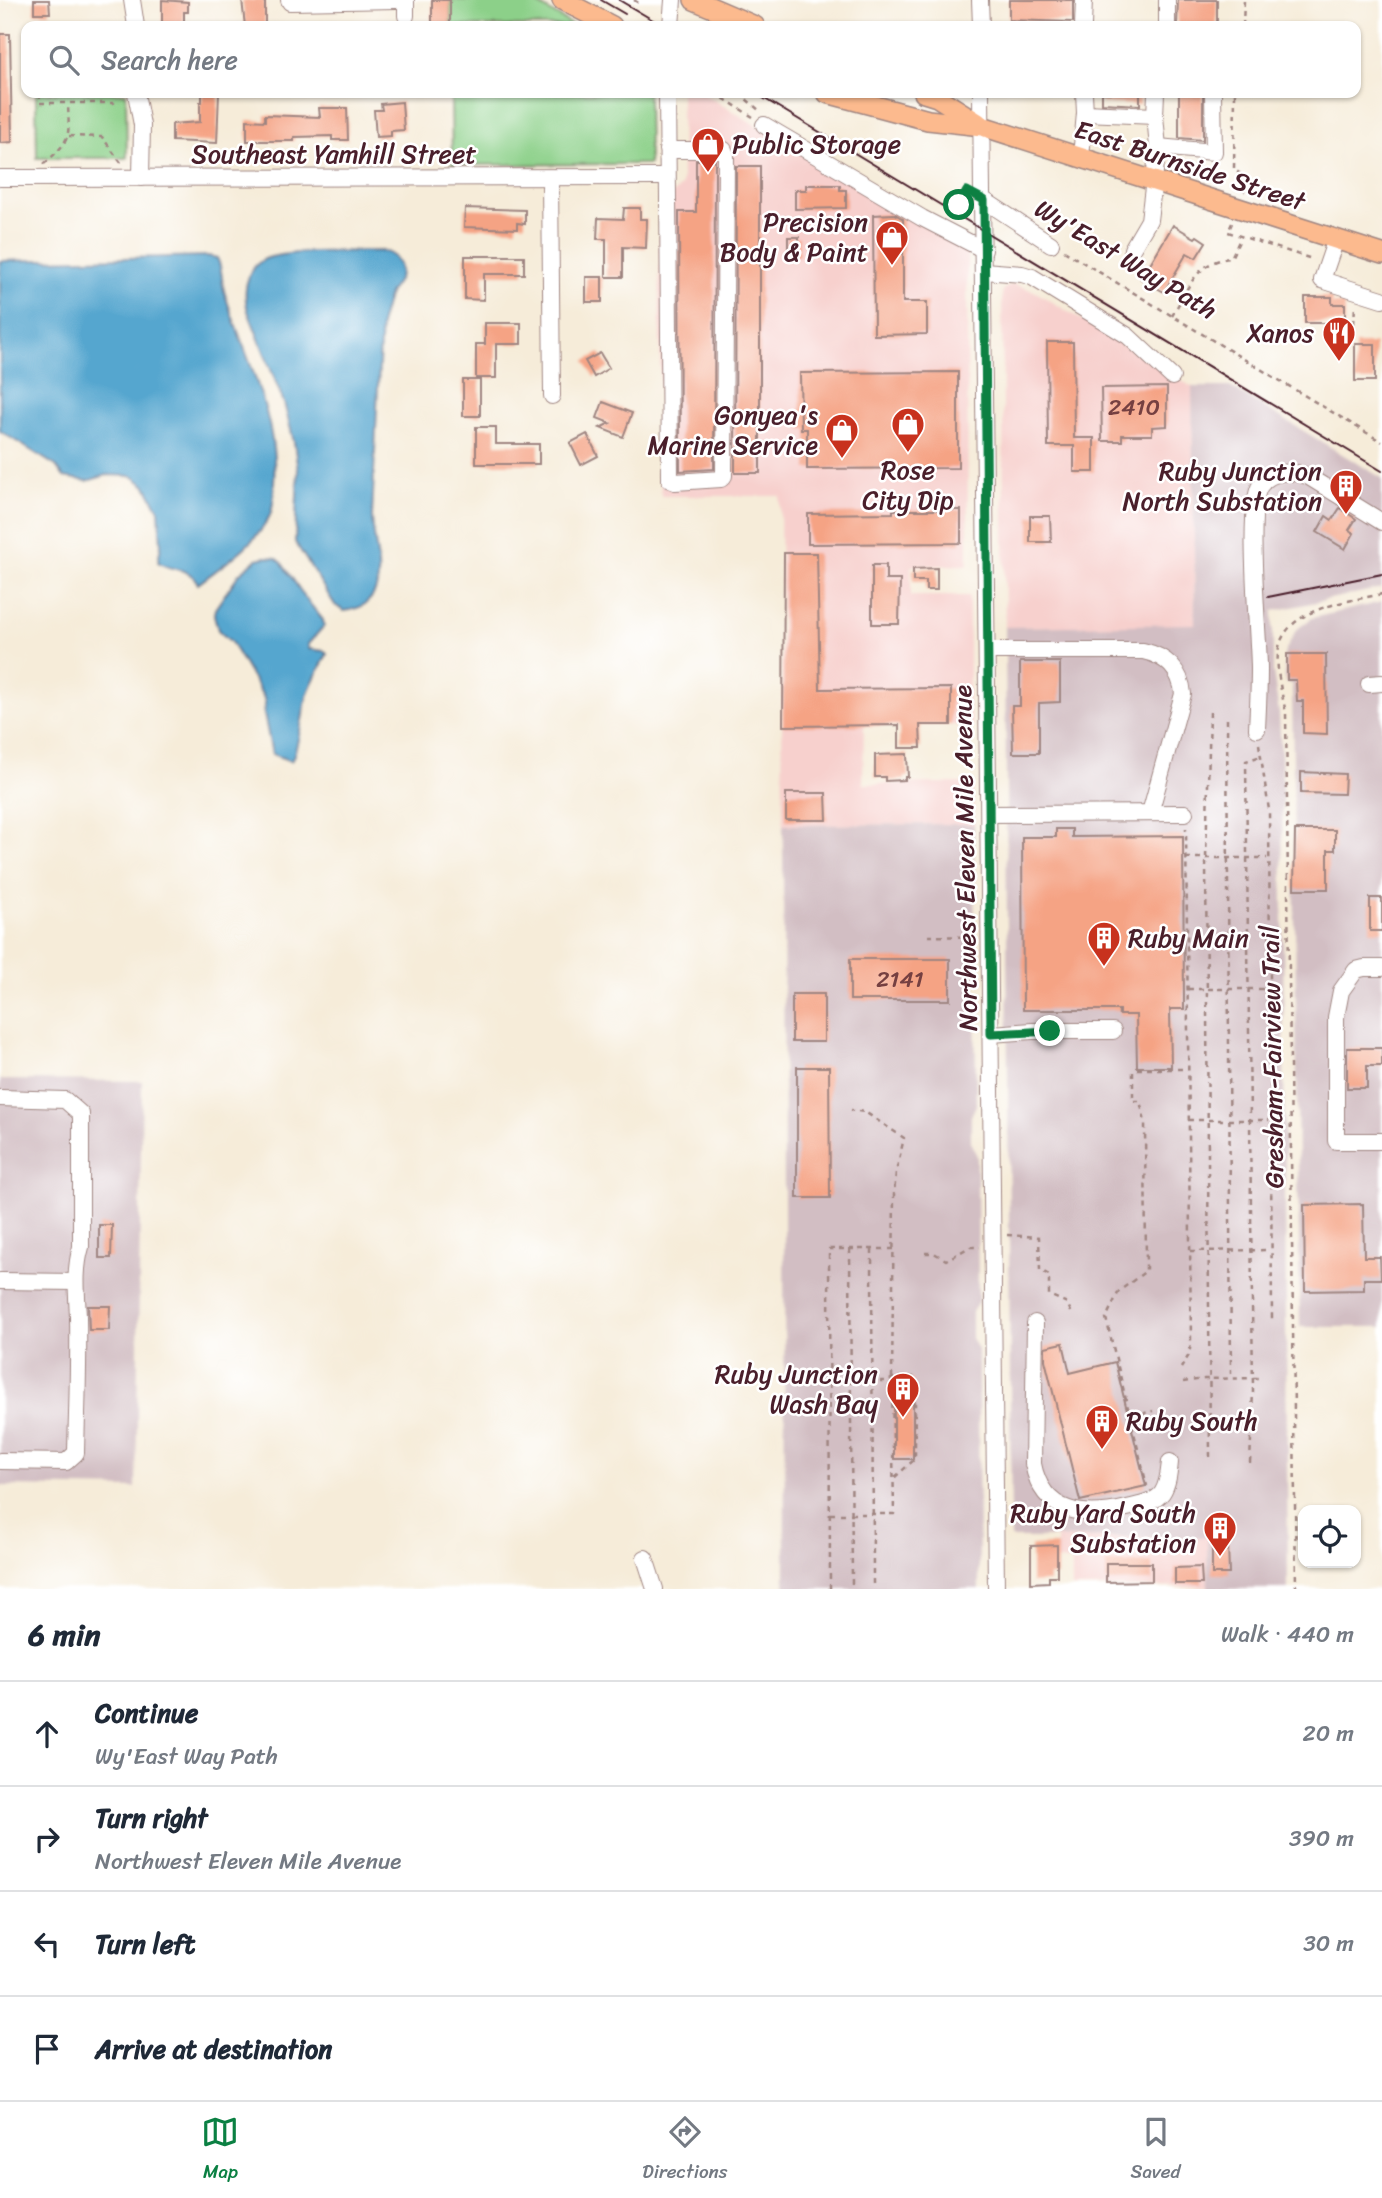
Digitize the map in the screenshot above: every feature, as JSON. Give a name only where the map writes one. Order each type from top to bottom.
[{"type":"main road","points":[[562,0],[602,21]]},
{"type":"main road","points":[[694,0],[743,21]]},
{"type":"main road","name":"East Burnside Street","points":[[846,98],[928,120],[982,126],[1382,254]]},
{"type":"main road","name":"East Burnside Street","points":[[939,98],[982,126]]},
{"type":"street","points":[[132,0],[135,21]]},
{"type":"street","points":[[289,0],[397,0]]},
{"type":"street","points":[[671,21],[673,0]]},
{"type":"street","points":[[980,0],[981,21]]},
{"type":"street","points":[[1083,21],[1084,0]]},
{"type":"street","points":[[1167,0],[1167,21]]},
{"type":"street","points":[[137,98],[142,125],[137,178]]},
{"type":"street","points":[[667,98],[667,150],[667,177],[670,480],[721,479],[724,476],[726,155],[724,150],[667,150]]},
{"type":"street","name":"Northwest Eleven Mile Avenue","points":[[981,98],[996,1589]]},
{"type":"street","points":[[1081,157],[1084,98]]},
{"type":"street","points":[[1132,249],[1149,220],[1158,147],[1156,98]]},
{"type":"street","points":[[1158,147],[1214,152],[1213,98]]},
{"type":"street","points":[[1085,113],[1155,116]]},
{"type":"street","points":[[764,124],[912,212],[984,250]]},
{"type":"street","name":"Southeast Yamhill Street","points":[[0,177],[667,177]]},
{"type":"street","points":[[550,178],[552,396]]},
{"type":"street","name":"Wy'East Way Path","points":[[984,200],[1051,244]]},
{"type":"street","points":[[1336,239],[1322,280],[1382,299]]},
{"type":"street","points":[[984,271],[1032,277],[1128,336],[1172,377]]},
{"type":"street","points":[[1257,729],[1259,668],[1254,533],[1255,499],[1259,487],[1275,475],[1297,472],[1382,522]]},
{"type":"street","points":[[988,651],[1132,650],[1151,653],[1165,659],[1176,671],[1183,694],[1150,813]]},
{"type":"street","points":[[989,814],[1185,813]]},
{"type":"street","points":[[1382,968],[1356,970],[1340,991],[1336,1017],[1336,1141],[1382,1141]]},
{"type":"street","points":[[991,1034],[1116,1023]]},
{"type":"street","points":[[0,1098],[65,1100],[81,1114],[81,1247],[76,1263],[76,1453],[66,1462],[0,1461]]},
{"type":"street","points":[[0,1281],[76,1282]]},
{"type":"street","points":[[1035,1323],[1033,1464],[1038,1483],[1049,1498],[1062,1507],[1091,1514],[1144,1504],[1159,1497],[1164,1490],[1170,1462]]},
{"type":"street","points":[[645,1558],[655,1589]]},
{"type":"path","points":[[634,0],[640,4]]},
{"type":"path","points":[[1243,21],[1244,0]]},
{"type":"path","points":[[40,98],[40,103],[114,103],[114,98]]},
{"type":"path","points":[[52,98],[52,103]]},
{"type":"path","points":[[723,98],[764,124]]},
{"type":"path","points":[[1235,98],[1234,169],[1243,176],[1247,184],[1228,232],[1328,264]]},
{"type":"path","points":[[29,177],[69,136],[68,103]]},
{"type":"path","points":[[69,136],[102,137],[137,178]]},
{"type":"path","points":[[953,221],[950,219],[967,191],[984,200]]},
{"type":"path","points":[[1172,316],[1202,267],[1217,259],[1231,258],[1241,237]]},
{"type":"path","name":"Wy'East Way Path","points":[[1051,244],[1382,442]]},
{"type":"path","name":"Gresham-Fairview Trail","points":[[1296,1589],[1286,713],[1278,651],[1292,625],[1307,613],[1382,594]]},
{"type":"path","points":[[1210,712],[1206,858],[1210,1460]]},
{"type":"path","points":[[1227,719],[1231,1379]]},
{"type":"path","points":[[1257,729],[1269,810],[1272,1321]]},
{"type":"path","points":[[1250,1463],[1252,1378],[1246,761],[1261,757]]},
{"type":"path","points":[[1181,1368],[1191,1343],[1185,813]]},
{"type":"path","points":[[1186,858],[1268,858]]},
{"type":"path","points":[[928,936],[977,937]]},
{"type":"path","points":[[1188,989],[1269,989]]},
{"type":"path","points":[[1116,1023],[1119,1010]]},
{"type":"path","points":[[1139,1490],[1147,1488],[1106,1318],[1119,1291],[1146,1271],[1145,1122],[1140,1101],[1133,1101],[1135,1070],[1188,1069]]},
{"type":"path","points":[[830,1514],[894,1514],[892,1379],[896,1172],[904,1138],[865,1112],[851,1110]]},
{"type":"path","points":[[1188,1120],[1270,1120]]},
{"type":"path","points":[[993,1236],[1014,1234],[1039,1237],[1040,1270],[1049,1275],[1049,1296],[1067,1303],[1072,1314]]},
{"type":"path","points":[[925,1253],[934,1253],[946,1260],[970,1247],[980,1247]]},
{"type":"path","points":[[830,1589],[829,1249],[894,1249]]},
{"type":"path","points":[[850,1249],[852,1589]]},
{"type":"path","points":[[872,1249],[873,1589]]},
{"type":"path","points":[[1190,1251],[1272,1250]]},
{"type":"path","points":[[829,1381],[915,1377],[915,1459],[894,1478]]},
{"type":"path","points":[[1183,1382],[1259,1378]]},
{"type":"path","points":[[1130,1417],[1153,1411]]},
{"type":"shaded area","points":[[681,98],[710,98],[967,251],[968,565],[911,566],[911,596],[969,596],[969,709],[973,725],[864,726],[863,784],[973,783],[974,824],[783,825],[780,496],[661,496],[659,198],[674,193],[682,185]]},
{"type":"shaded area","points":[[1013,284],[1034,291],[1192,387],[1195,625],[1005,627],[1002,294],[1004,289]]},
{"type":"shaded area","points":[[1192,387],[1230,387],[1382,478],[1382,588],[1273,611],[1273,672],[1279,713],[1282,774],[1288,1589],[1208,1589],[1207,1537],[1011,1538],[1005,627],[1195,624]]},
{"type":"shaded area","points":[[1382,602],[1382,1327],[1300,1327],[1292,684],[1285,683],[1284,654],[1296,630],[1312,618]]},
{"type":"shaded area","points":[[974,824],[976,1105],[971,1116],[971,1144],[977,1156],[978,1302],[972,1312],[972,1339],[978,1349],[979,1589],[785,1589],[783,825]]},
{"type":"shaded area","points":[[0,1080],[142,1081],[136,1488],[0,1486]]},
{"type":"shaded area","points":[[1207,1537],[1208,1587],[1072,1588],[1072,1561],[1057,1561],[1057,1538]]},
{"type":"green space","points":[[450,0],[531,0],[566,21],[451,21]]},
{"type":"green space","points":[[36,98],[126,98],[127,158],[37,158]]},
{"type":"green space","points":[[451,98],[648,98],[649,164],[452,165]]},
{"type":"water","points":[[382,251],[398,261],[400,275],[389,294],[381,321],[372,517],[378,574],[371,598],[360,607],[344,611],[335,605],[295,542],[298,471],[294,442],[284,403],[248,311],[246,291],[252,271],[261,261],[270,257],[300,253]]},
{"type":"water","points":[[208,256],[217,258],[219,262],[225,294],[266,411],[274,458],[274,491],[270,515],[257,535],[198,584],[190,574],[158,562],[161,545],[159,510],[146,486],[132,476],[107,475],[87,481],[64,477],[56,466],[0,431],[0,261]]},
{"type":"water","points":[[276,558],[281,562],[323,620],[324,626],[308,644],[309,649],[327,654],[308,693],[291,761],[272,754],[263,696],[231,642],[218,630],[214,615],[215,609],[239,574],[257,559]]},
{"type":"building","points":[[34,0],[49,0],[50,13],[34,13]]},
{"type":"building","points":[[162,0],[188,2],[184,21],[162,21]]},
{"type":"building","points":[[242,0],[265,0],[265,21],[244,21]]},
{"type":"building","points":[[432,0],[450,0],[450,21],[432,21]]},
{"type":"building","points":[[1009,0],[1073,0],[1073,21],[1009,20]]},
{"type":"building","points":[[1178,0],[1217,0],[1217,21],[1177,21]]},
{"type":"building","points":[[0,34],[10,34],[12,142],[0,143]]},
{"type":"building","points":[[202,98],[219,98],[217,143],[172,141],[172,124],[200,122]]},
{"type":"building","points":[[1102,98],[1140,98],[1140,105],[1102,103]]},
{"type":"building","points":[[1179,98],[1203,98],[1203,140],[1179,138]]},
{"type":"building","points":[[402,102],[404,130],[391,131],[391,136],[376,137],[374,110],[382,110],[381,104]]},
{"type":"building","points":[[319,108],[347,108],[348,140],[332,140],[332,136],[294,137],[294,141],[247,141],[247,120],[265,121],[265,115],[320,117]]},
{"type":"building","points":[[696,160],[715,160],[714,469],[680,471],[679,212],[696,212]]},
{"type":"building","points":[[736,166],[760,166],[760,473],[735,473]]},
{"type":"building","points":[[806,185],[840,185],[840,190],[846,190],[846,208],[795,209],[795,190],[806,190]]},
{"type":"building","points":[[465,208],[525,210],[525,224],[517,223],[517,229],[464,227]]},
{"type":"building","points":[[624,208],[640,208],[640,219],[647,219],[646,248],[623,247],[623,277],[606,277],[606,239],[597,239],[598,218],[623,219]]},
{"type":"building","points":[[895,214],[903,219],[903,302],[927,302],[927,334],[874,335],[873,215]]},
{"type":"building","points":[[1173,225],[1206,242],[1196,258],[1187,253],[1164,292],[1141,279]]},
{"type":"building","points":[[788,237],[799,237],[799,256],[788,256]]},
{"type":"building","points":[[465,256],[524,256],[524,274],[484,274],[484,300],[465,299]]},
{"type":"building","points":[[586,277],[602,277],[602,302],[586,302]]},
{"type":"building","points":[[1305,297],[1332,297],[1332,304],[1345,304],[1345,323],[1305,323]]},
{"type":"building","points":[[485,323],[521,323],[521,344],[496,344],[496,378],[476,378],[476,344],[485,344]]},
{"type":"building","points":[[1047,342],[1073,342],[1074,438],[1094,438],[1094,472],[1074,472],[1074,446],[1048,446]]},
{"type":"building","points":[[1355,344],[1375,344],[1375,381],[1355,381]]},
{"type":"building","points":[[600,353],[609,368],[594,377],[585,361]]},
{"type":"building","points":[[958,372],[958,468],[807,469],[807,429],[801,429],[800,373]]},
{"type":"building","points":[[463,380],[480,380],[480,416],[463,416]]},
{"type":"building","points":[[1167,387],[1167,426],[1152,427],[1152,435],[1122,435],[1122,441],[1102,441],[1101,388]]},
{"type":"building","points":[[603,402],[632,413],[623,437],[600,428],[610,423],[597,418]]},
{"type":"building","points":[[476,427],[496,427],[496,444],[539,444],[539,464],[476,464]]},
{"type":"building","points":[[587,434],[598,456],[581,465],[570,443]]},
{"type":"building","points":[[1340,508],[1356,519],[1349,530],[1354,533],[1345,549],[1317,532],[1326,516],[1332,520]]},
{"type":"building","points":[[893,510],[961,510],[961,543],[808,544],[808,514],[893,513]]},
{"type":"building","points":[[1030,516],[1050,516],[1051,542],[1030,542]]},
{"type":"building","points":[[784,553],[817,553],[820,689],[951,688],[951,725],[920,725],[921,748],[899,748],[899,725],[783,726]]},
{"type":"building","points":[[872,565],[886,565],[886,580],[900,580],[899,624],[872,624]]},
{"type":"building","points":[[937,568],[937,590],[926,590],[926,581],[913,581],[913,569]]},
{"type":"building","points":[[1287,654],[1326,654],[1327,734],[1303,733],[1303,701],[1297,701],[1296,680],[1287,680]]},
{"type":"building","points":[[1020,662],[1060,662],[1060,702],[1039,703],[1039,753],[1013,753],[1012,706],[1020,706]]},
{"type":"building","points":[[907,754],[908,777],[905,777],[905,780],[885,781],[885,777],[875,777],[875,755]]},
{"type":"building","points":[[1301,772],[1345,774],[1344,794],[1301,793]]},
{"type":"building","points":[[786,793],[826,793],[827,820],[786,820]]},
{"type":"building","name":"Ruby Main","points":[[1056,829],[1072,829],[1072,837],[1183,836],[1184,1009],[1170,1009],[1171,1067],[1137,1067],[1136,1015],[1120,1015],[1120,1010],[1023,1010],[1022,837],[1056,837]]},
{"type":"building","points":[[1295,830],[1335,830],[1335,850],[1328,850],[1328,889],[1294,889]]},
{"type":"building","points":[[1370,898],[1382,898],[1382,931],[1370,931]]},
{"type":"building","points":[[850,959],[950,959],[950,1000],[850,1000]]},
{"type":"building","points":[[792,994],[824,994],[824,1042],[792,1042]]},
{"type":"building","points":[[1347,1048],[1382,1048],[1382,1066],[1367,1066],[1367,1088],[1347,1088]]},
{"type":"building","points":[[797,1067],[829,1067],[830,1198],[797,1198]]},
{"type":"building","points":[[1363,1204],[1364,1257],[1380,1257],[1381,1279],[1364,1279],[1364,1290],[1305,1291],[1304,1205]]},
{"type":"building","points":[[99,1225],[112,1225],[111,1258],[99,1258]]},
{"type":"building","points":[[88,1306],[110,1306],[109,1330],[89,1330]]},
{"type":"building","name":"Ruby South","points":[[1063,1343],[1070,1373],[1115,1362],[1146,1486],[1080,1501],[1045,1360],[1045,1347]]},
{"type":"building","name":"Ruby Junction Wash Bay","points":[[894,1380],[913,1380],[913,1459],[894,1459]]},
{"type":"building","name":"Ruby Yard South Substation","points":[[1212,1543],[1228,1543],[1229,1574],[1212,1574]]},
{"type":"building","points":[[1057,1545],[1057,1576],[1049,1576],[1049,1582],[1031,1583],[1031,1546]]},
{"type":"building","points":[[1106,1563],[1152,1563],[1152,1581],[1106,1582]]},
{"type":"building","points":[[1201,1567],[1202,1584],[1175,1584],[1175,1568]]},
{"type":"tram line","points":[[601,0],[625,14]]},
{"type":"tram line","points":[[619,0],[655,21]]},
{"type":"tram line","points":[[763,98],[1382,471]]},
{"type":"tram line","points":[[1268,597],[1382,574]]},
{"type":"place","name":"Public Storage","points":[[708,174]]},
{"type":"place","name":"Precision Body & Paint","points":[[892,267]]},
{"type":"place","name":"Xanos","points":[[1339,363]]},
{"type":"place","name":"Rose City Dip","points":[[908,454]]},
{"type":"place","name":"Gonyea's Marine Service","points":[[842,460]]},
{"type":"place","name":"Ruby Junction North Substation","points":[[1346,516]]},
{"type":"place","name":"Ruby Main","points":[[1104,968]]},
{"type":"place","name":"Ruby Junction Wash Bay","points":[[903,1419]]},
{"type":"place","name":"Ruby South","points":[[1102,1451]]},
{"type":"place","name":"Ruby Yard South Substation","points":[[1220,1558]]},
{"type":"route","points":[[959,205],[967,191],[984,200],[991,1034],[1050,1031]]}]
